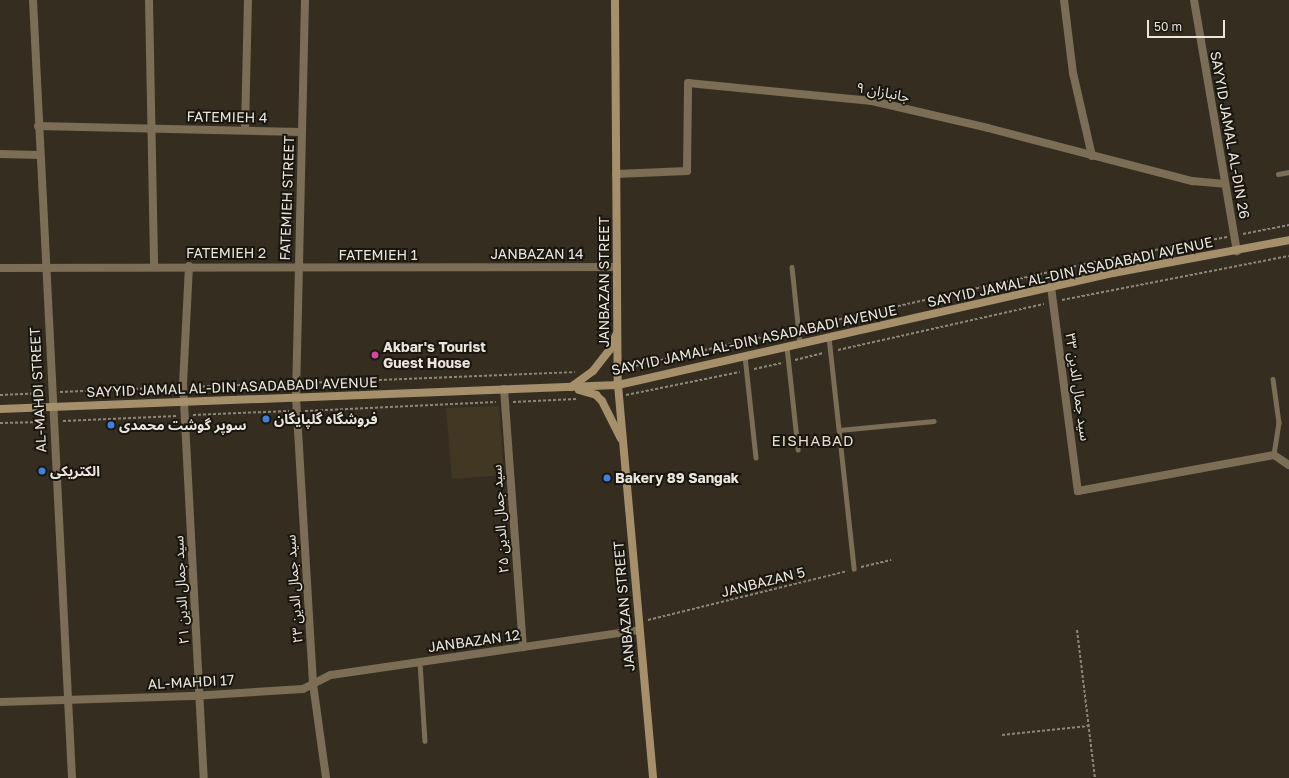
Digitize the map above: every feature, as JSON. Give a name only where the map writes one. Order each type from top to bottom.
[{"type":"main road","name":"JANBAZAN STREET","points":[[615,0],[618,385],[653,778]]},
{"type":"main road","name":"SAYYID JAMAL AL-DIN ASADABADI AVENUE","points":[[0,410],[618,385],[1051,287],[1289,240]]},
{"type":"main road","points":[[571,388],[593,371],[610,349],[617,330]]},
{"type":"main road","points":[[571,388],[586,391],[602,401],[623,443]]},
{"type":"street","name":"AL-MAHDI STREET","points":[[33,0],[51,392],[72,778]]},
{"type":"street","points":[[149,0],[154,266]]},
{"type":"street","points":[[245,130],[248,0]]},
{"type":"street","name":"FATEMIEH STREET","points":[[296,397],[295,383],[305,0]]},
{"type":"street","points":[[1064,0],[1073,72],[1092,156]]},
{"type":"street","name":"SAYYID JAMAL AL-DIN 26","points":[[1194,0],[1236,250]]},
{"type":"street","name":"جانبازان ۹","points":[[616,174],[687,171],[688,83],[872,101],[988,128],[1192,181],[1225,184]]},
{"type":"street","name":"FATEMIEH 4","points":[[38,126],[302,132]]},
{"type":"street","points":[[0,154],[40,155]]},
{"type":"street","name":"FATEMIEH 2","points":[[0,268],[45,266],[189,266],[298,268]]},
{"type":"street","name":"سید جمال الدین ۲۱","points":[[189,266],[184,387],[204,778]]},
{"type":"street","name":"JANBAZAN 14","points":[[457,268],[617,267]]},
{"type":"street","name":"FATEMIEH 1","points":[[298,268],[457,268]]},
{"type":"street","name":"سید جمال الدین ۳۳","points":[[1051,287],[1078,491],[1274,455]]},
{"type":"street","name":"سید جمال الدین ۲۵","points":[[504,389],[523,647]]},
{"type":"street","name":"سید جمال الدین ۲۳","points":[[296,397],[313,684],[326,778]]},
{"type":"street","points":[[1274,455],[1289,465]]},
{"type":"street","name":"JANBAZAN 12","points":[[313,684],[331,675],[523,647],[639,626]]},
{"type":"street","name":"AL-MAHDI 17","points":[[0,702],[200,695],[303,689],[313,684]]},
{"type":"lane","points":[[1278,174],[1289,172]]},
{"type":"lane","points":[[792,267],[800,344]]},
{"type":"lane","points":[[829,337],[854,569]]},
{"type":"lane","points":[[787,347],[798,449]]},
{"type":"lane","points":[[745,356],[756,457]]},
{"type":"lane","points":[[1273,379],[1279,423],[1274,455]]},
{"type":"lane","points":[[839,430],[934,420]]},
{"type":"lane","points":[[420,662],[424,741]]},
{"type":"path","points":[[618,370],[1111,258],[1289,226]]},
{"type":"path","points":[[619,397],[747,371],[1053,302],[1289,256]]},
{"type":"path","points":[[0,394],[593,371]]},
{"type":"path","points":[[0,424],[583,398]]},
{"type":"path","name":"JANBAZAN 5","points":[[639,626],[891,560]]},
{"type":"path","points":[[1077,630],[1095,778]]},
{"type":"path","points":[[1002,735],[1089,726]]},
{"type":"shaded area","points":[[499,406],[504,475],[452,479],[446,408]]},
{"type":"place","name":"Akbar's Tourist Guest House","points":[[375,355]]},
{"type":"place","name":"فروشگاه گلپایگان","points":[[266,419]]},
{"type":"place","name":"سوپر گوشت محمدی","points":[[111,425]]},
{"type":"place","name":"الکتریکی","points":[[42,471]]},
{"type":"place","name":"Bakery 89 Sangak","points":[[607,478]]},
{"type":"district","name":"EISHABAD","points":[[813,441]]}]
